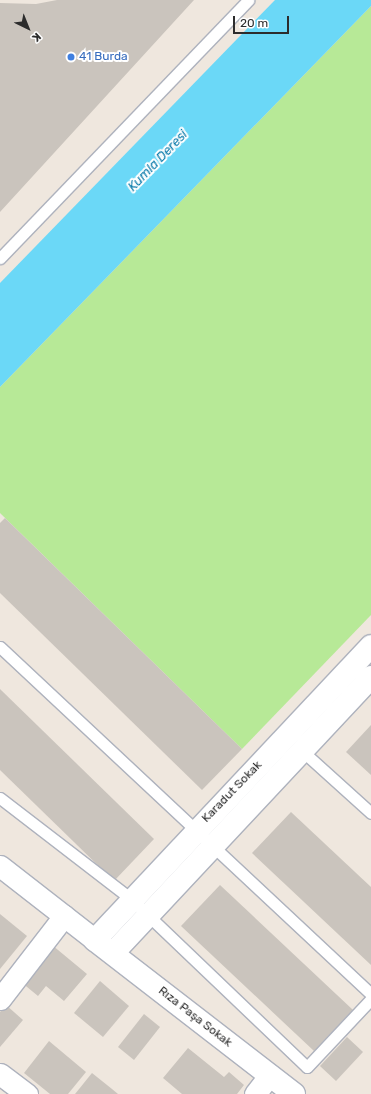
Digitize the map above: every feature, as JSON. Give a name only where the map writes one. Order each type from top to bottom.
[{"type":"street","name":"Karadut Sokak","points":[[113,953],[147,914],[212,845],[294,743],[368,656]]},
{"type":"street","name":"Karadut Sokak","points":[[95,940],[196,829],[371,677]]},
{"type":"street","points":[[0,866],[95,940]]},
{"type":"street","points":[[0,999],[64,916]]},
{"type":"street","name":"Rıza Paşa Sokak","points":[[95,940],[294,1094]]},
{"type":"street","points":[[0,1074],[27,1094]]},
{"type":"street","points":[[255,1094],[270,1075]]},
{"type":"lane","points":[[0,258],[248,0]]},
{"type":"lane","points":[[0,647],[371,994]]},
{"type":"lane","points":[[294,743],[371,813]]},
{"type":"lane","points":[[0,798],[131,899],[307,1068],[371,999]]},
{"type":"green space","points":[[371,6],[371,615],[242,749],[0,513],[0,387]]},
{"type":"water","name":"Kumla Deresi","points":[[275,0],[371,0],[371,6],[0,387],[0,283]]},
{"type":"building","name":"41 Burda","points":[[57,0],[194,0],[0,212],[0,3],[36,4]]},
{"type":"building","points":[[5,518],[242,749],[202,790],[0,593],[0,523]]},
{"type":"building","points":[[0,689],[154,839],[114,881],[0,770]]},
{"type":"building","points":[[371,725],[371,775],[346,752]]},
{"type":"building","points":[[291,812],[371,887],[371,965],[252,853]]},
{"type":"building","points":[[220,885],[353,1010],[314,1051],[181,926]]},
{"type":"building","points":[[0,914],[27,936],[0,969]]},
{"type":"building","points":[[52,945],[87,974],[64,1001],[46,986],[38,996],[21,982]]},
{"type":"building","points":[[100,981],[129,1006],[103,1037],[74,1013]]},
{"type":"building","points":[[6,1005],[23,1020],[0,1047],[0,1012]]},
{"type":"building","points":[[144,1014],[160,1027],[134,1060],[118,1047]]},
{"type":"building","points":[[347,1037],[363,1052],[336,1081],[320,1066]]},
{"type":"building","points":[[49,1041],[86,1072],[68,1094],[50,1094],[24,1073]]},
{"type":"building","points":[[188,1048],[224,1077],[229,1072],[244,1085],[237,1094],[182,1094],[163,1078]]},
{"type":"building","points":[[92,1073],[112,1089],[118,1094],[75,1094]]},
{"type":"place","name":"41 Burda","points":[[71,57]]}]
